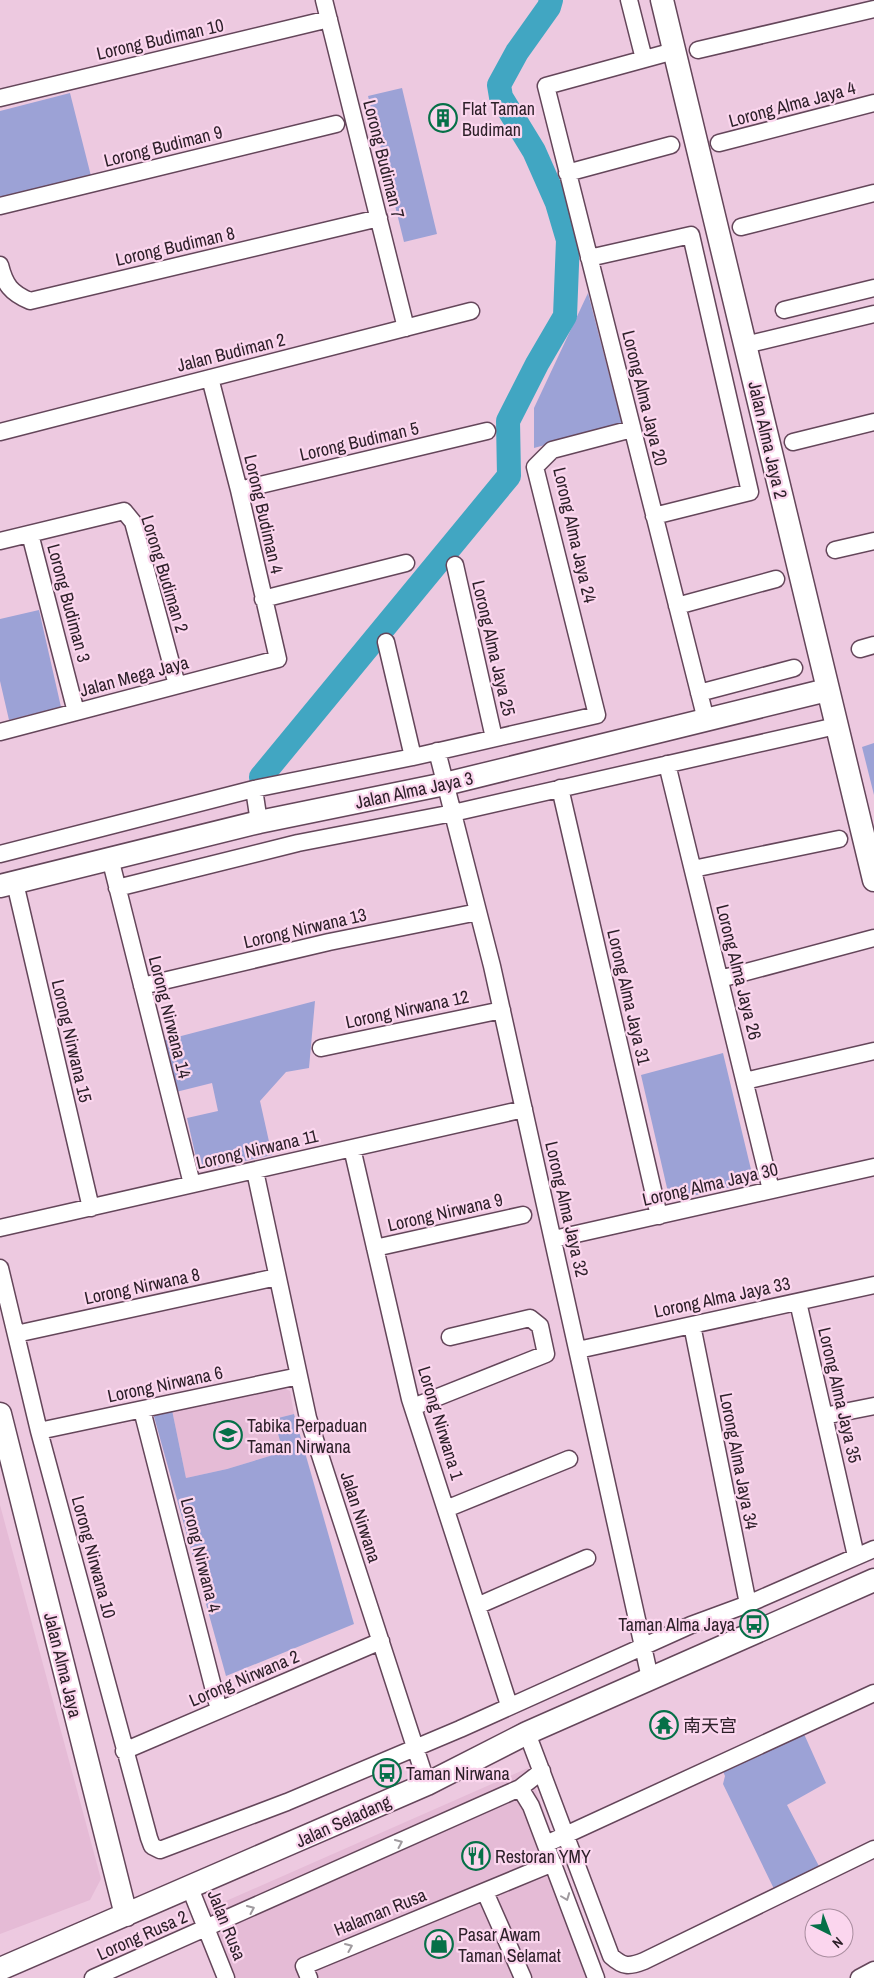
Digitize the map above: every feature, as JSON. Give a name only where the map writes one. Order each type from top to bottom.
[{"type":"street","name":"Lorong Budiman 7","points":[[324,0],[406,328]]},
{"type":"street","points":[[629,0],[644,59],[674,51]]},
{"type":"street","name":"Jalan Alma Jaya 2","points":[[662,0],[874,880]]},
{"type":"street","points":[[698,50],[874,9]]},
{"type":"street","name":"Lorong Budiman 10","points":[[0,98],[328,19]]},
{"type":"street","name":"Lorong Alma Jaya 20","points":[[644,59],[546,86],[706,720]]},
{"type":"street","name":"Lorong Alma Jaya 4","points":[[720,143],[874,103]]},
{"type":"street","name":"Lorong Budiman 9","points":[[0,206],[336,124]]},
{"type":"street","points":[[568,173],[671,145]]},
{"type":"street","points":[[741,227],[874,194]]},
{"type":"street","name":"Lorong Budiman 8","points":[[0,265],[5,283],[15,295],[30,301],[378,218]]},
{"type":"street","name":"Jalan Alma Jaya 2","points":[[589,258],[691,235],[750,492],[654,516]]},
{"type":"street","points":[[784,310],[874,288]]},
{"type":"street","name":"Jalan Budiman 2","points":[[0,432],[471,311]]},
{"type":"street","points":[[745,345],[874,314]]},
{"type":"street","name":"Lorong Budiman 4","points":[[210,378],[239,490],[278,659]]},
{"type":"street","points":[[793,442],[874,422]]},
{"type":"street","name":"Lorong Alma Jaya 24","points":[[597,715],[535,467],[552,450],[632,429]]},
{"type":"street","name":"Lorong Budiman 5","points":[[239,490],[487,431]]},
{"type":"street","name":"Lorong Budiman 2","points":[[0,541],[124,511],[133,522],[177,685]]},
{"type":"street","name":"Lorong Budiman 3","points":[[30,534],[76,712]]},
{"type":"street","points":[[835,550],[874,540]]},
{"type":"street","points":[[263,599],[406,563]]},
{"type":"street","name":"Lorong Alma Jaya 25","points":[[455,566],[494,738]]},
{"type":"street","points":[[677,606],[776,579]]},
{"type":"street","points":[[386,642],[413,757]]},
{"type":"street","name":"Jalan Mega Jaya","points":[[0,732],[278,659]]},
{"type":"street","points":[[699,693],[794,668]]},
{"type":"street","name":"Jalan Alma Jaya 3","points":[[8,884],[259,822],[445,784],[827,690]]},
{"type":"street","name":"Jalan Alma Jaya 3","points":[[0,854],[254,789],[413,757],[597,715]]},
{"type":"street","name":"Jalan Alma Jaya 3","points":[[117,888],[298,843],[453,813],[836,726]]},
{"type":"street","name":"Lorong Alma Jaya 32","points":[[437,751],[502,1010],[650,1678]]},
{"type":"street","name":"Lorong Alma Jaya 26","points":[[667,764],[771,1190]]},
{"type":"street","name":"Lorong Alma Jaya 31","points":[[560,788],[659,1216]]},
{"type":"street","points":[[254,789],[259,822]]},
{"type":"street","points":[[693,869],[839,838]]},
{"type":"street","name":"Lorong Nirwana 14","points":[[110,858],[192,1184]]},
{"type":"street","name":"Lorong Nirwana 15","points":[[8,884],[91,1208]]},
{"type":"street","name":"Lorong Nirwana 13","points":[[142,986],[329,942],[478,912]]},
{"type":"street","points":[[720,979],[868,940]]},
{"type":"street","name":"Lorong Nirwana 12","points":[[321,1048],[502,1010]]},
{"type":"street","points":[[745,1081],[874,1051]]},
{"type":"street","name":"Lorong Nirwana 11","points":[[0,1228],[524,1110]]},
{"type":"street","name":"Lorong Nirwana 1","points":[[352,1148],[413,1407],[509,1706]]},
{"type":"street","name":"Lorong Alma Jaya 30","points":[[554,1239],[874,1167]]},
{"type":"street","name":"Jalan Nirwana","points":[[254,1171],[308,1418],[427,1784]]},
{"type":"street","name":"Lorong Nirwana 9","points":[[376,1248],[523,1215]]},
{"type":"street","name":"Lorong Nirwana 10","points":[[0,1268],[39,1432],[124,1751],[152,1846],[160,1850],[286,1802],[415,1748]]},
{"type":"street","name":"Lorong Nirwana 8","points":[[16,1334],[278,1277]]},
{"type":"street","name":"Lorong Alma Jaya 33","points":[[578,1350],[874,1285]]},
{"type":"street","name":"Lorong Alma Jaya 35","points":[[798,1302],[856,1556]]},
{"type":"street","points":[[413,1407],[546,1354],[540,1326],[530,1318],[450,1337]]},
{"type":"street","name":"Lorong Alma Jaya 34","points":[[692,1325],[748,1604]]},
{"type":"street","name":"Lorong Nirwana 6","points":[[39,1432],[299,1376]]},
{"type":"street","points":[[824,1416],[874,1406]]},
{"type":"street","name":"Lorong Nirwana 4","points":[[142,1410],[219,1710]]},
{"type":"street","name":"Jalan Alma Jaya","points":[[0,1414],[126,1915]]},
{"type":"street","points":[[446,1509],[569,1459]]},
{"type":"street","points":[[415,1748],[692,1625],[748,1604],[874,1549]]},
{"type":"street","points":[[477,1606],[587,1558]]},
{"type":"street","name":"Jalan Seladang","points":[[0,1969],[427,1784],[527,1733],[874,1580]]},
{"type":"street","name":"Lorong Nirwana 2","points":[[124,1751],[380,1641]]},
{"type":"street","points":[[546,1844],[874,1693]]},
{"type":"street","points":[[527,1733],[611,1956],[620,1964],[631,1966],[637,1964],[874,1849]]},
{"type":"street","points":[[206,1928],[520,1788],[542,1771]]},
{"type":"street","points":[[520,1788],[531,1806],[593,1971],[611,1956]]},
{"type":"street","name":"Halaman Rusa","points":[[309,1978],[304,1966],[553,1863]]},
{"type":"street","name":"Jalan Rusa","points":[[190,1888],[226,1978]]},
{"type":"street","points":[[485,1892],[523,1978]]},
{"type":"street","name":"Lorong Rusa 2","points":[[101,1976],[206,1928]]},
{"type":"street","points":[[859,1978],[874,1970]]},
{"type":"shaded area","points":[[402,88],[437,234],[404,242],[368,96]]},
{"type":"shaded area","points":[[70,93],[91,176],[4,198],[0,196],[0,111]]},
{"type":"shaded area","points":[[588,293],[622,424],[534,448],[534,408]]},
{"type":"shaded area","points":[[39,610],[61,707],[9,720],[0,681],[0,619]]},
{"type":"shaded area","points":[[874,743],[874,795],[862,747]]},
{"type":"shaded area","points":[[315,1001],[309,1068],[286,1072],[260,1101],[272,1155],[208,1169],[197,1162],[187,1118],[218,1111],[212,1083],[176,1092],[162,1041]]},
{"type":"shaded area","points":[[723,1053],[754,1182],[670,1201],[641,1075]]},
{"type":"shaded area","name":"Tabika Perpaduan Taman Nirwana","points":[[271,1383],[290,1391],[294,1414],[274,1419],[283,1452],[227,1469],[186,1478],[172,1410]]},
{"type":"shaded area","points":[[172,1410],[186,1478],[227,1469],[283,1452],[274,1419],[294,1414],[354,1624],[226,1676],[153,1413]]},
{"type":"shaded area","points":[[0,1505],[101,1879],[90,1900],[0,1934]]},
{"type":"shaded area","points":[[804,1734],[826,1783],[787,1805],[821,1870],[775,1891],[723,1784],[725,1776],[722,1769]]},
{"type":"shaded area","points":[[528,1768],[605,1978],[228,1978],[201,1912]]},
{"type":"waterway","points":[[261,777],[509,476],[508,421],[537,364],[565,316],[568,240],[557,203],[534,151],[501,97],[499,85],[517,52],[549,7],[551,0]]},
{"type":"place","name":"Flat Taman Budiman","points":[[443,118]]},
{"type":"place","name":"Tabika Perpaduan Taman Nirwana","points":[[228,1435]]},
{"type":"place","name":"Taman Alma Jaya","points":[[754,1624]]},
{"type":"place","name":"南天宫","points":[[664,1725]]},
{"type":"place","name":"Taman Nirwana","points":[[387,1773]]},
{"type":"place","name":"Restoran YMY","points":[[476,1856]]},
{"type":"place","name":"Pasar Awam Taman Selamat","points":[[439,1944]]}]
